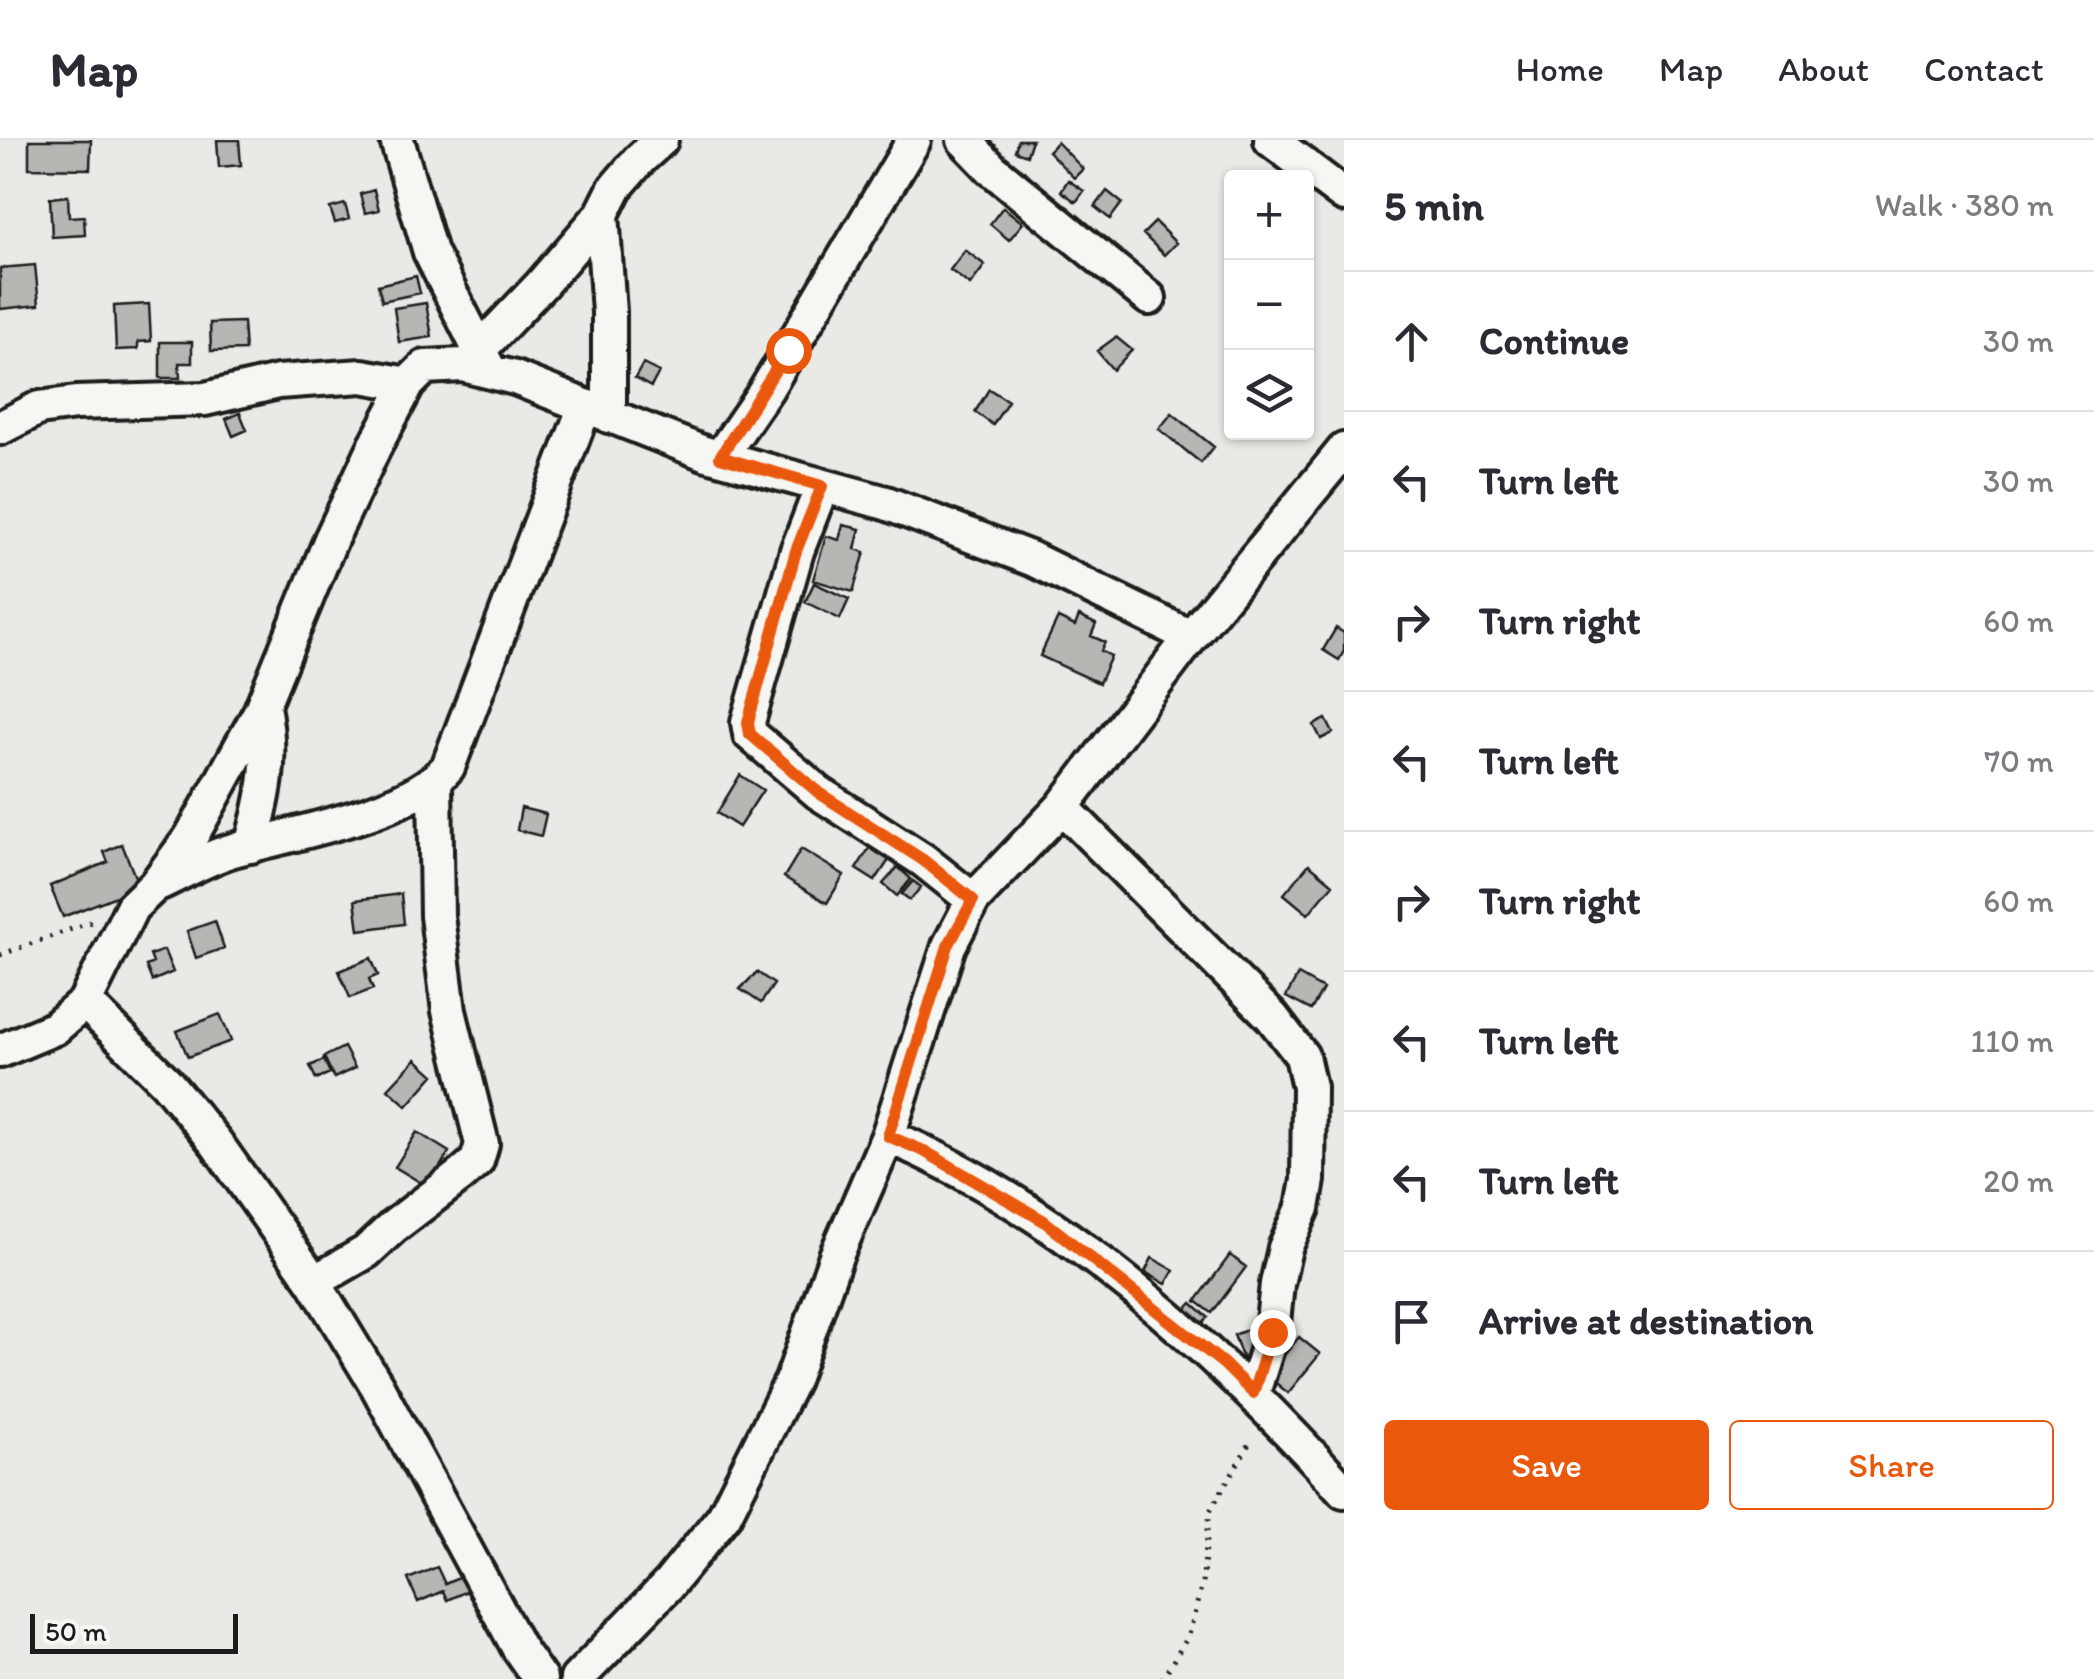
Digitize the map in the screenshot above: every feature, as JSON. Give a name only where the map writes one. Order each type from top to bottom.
[{"type":"street","points":[[397,140],[430,252],[485,360],[515,378],[720,457],[886,504],[1032,559],[1191,637]]},
{"type":"street","points":[[0,1051],[55,1028],[85,1002],[144,896],[191,837],[263,706],[331,539],[408,384],[424,367],[462,366],[485,360],[602,214],[616,188],[661,140]]},
{"type":"street","points":[[720,457],[766,390],[914,140]]},
{"type":"street","points":[[964,140],[993,170],[1149,298]]},
{"type":"street","points":[[1271,140],[1344,195]]},
{"type":"street","points":[[144,896],[235,849],[294,835],[413,795],[435,783],[448,766],[597,411],[610,312],[602,214]]},
{"type":"street","points":[[0,428],[39,408],[205,399],[278,382],[362,376],[408,384]]},
{"type":"street","points":[[577,1679],[668,1585],[724,1516],[792,1380],[836,1256],[888,1136],[948,946],[973,900],[1062,808],[1191,637],[1344,450]]},
{"type":"street","points":[[822,486],[796,551],[748,722],[750,734],[819,793],[923,860],[973,900]]},
{"type":"street","points":[[250,846],[268,771],[269,739],[263,706]]},
{"type":"street","points":[[314,1282],[366,1252],[462,1175],[476,1161],[482,1144],[449,1011],[437,916],[435,783]]},
{"type":"street","points":[[1062,808],[1272,1017],[1302,1056],[1309,1086],[1308,1180],[1303,1208],[1285,1248],[1276,1284],[1264,1404]]},
{"type":"street","points":[[85,1002],[166,1082],[216,1143],[314,1282],[378,1386],[540,1679]]},
{"type":"street","points":[[888,1136],[924,1151],[1044,1221],[1224,1364],[1344,1491]]},
{"type":"path","points":[[0,955],[144,896]]},
{"type":"path","points":[[1162,1679],[1189,1635],[1202,1584],[1210,1512],[1264,1404]]},
{"type":"building","points":[[29,140],[91,140],[90,169],[29,168]]},
{"type":"building","points":[[217,140],[239,140],[241,165],[219,167]]},
{"type":"building","points":[[1018,140],[1032,140],[1027,155],[1015,151]]},
{"type":"building","points":[[1057,142],[1083,169],[1074,178],[1048,151]]},
{"type":"building","points":[[1068,180],[1084,191],[1076,202],[1061,191]]},
{"type":"building","points":[[374,190],[379,210],[365,213],[360,194]]},
{"type":"building","points":[[1107,191],[1122,203],[1110,219],[1095,207]]},
{"type":"building","points":[[68,196],[69,217],[84,216],[85,235],[52,237],[50,198]]},
{"type":"building","points":[[345,204],[349,219],[335,223],[330,208]]},
{"type":"building","points":[[1003,207],[1023,223],[1009,240],[990,224]]},
{"type":"building","points":[[1155,222],[1176,243],[1164,255],[1143,234]]},
{"type":"building","points":[[965,250],[985,265],[970,285],[950,270]]},
{"type":"building","points":[[35,265],[39,305],[0,309],[0,268]]},
{"type":"building","points":[[416,276],[420,293],[382,301],[378,285]]},
{"type":"building","points":[[426,303],[432,337],[399,342],[394,308]]},
{"type":"building","points":[[149,304],[151,341],[138,342],[138,349],[116,350],[114,306]]},
{"type":"building","points":[[243,322],[245,350],[211,351],[210,323]]},
{"type":"building","points":[[1116,337],[1132,350],[1113,370],[1097,351]]},
{"type":"building","points":[[160,342],[192,342],[192,363],[179,363],[180,378],[160,378]]},
{"type":"building","points":[[643,364],[659,372],[651,387],[635,378]]},
{"type":"building","points":[[989,389],[1008,401],[993,425],[975,412]]},
{"type":"building","points":[[240,413],[247,430],[233,436],[226,419]]},
{"type":"building","points":[[1172,413],[1214,447],[1201,463],[1159,429]]},
{"type":"building","points":[[843,525],[860,529],[855,549],[865,552],[853,592],[813,580],[826,536],[839,540]]},
{"type":"building","points":[[814,583],[849,599],[840,619],[805,602]]},
{"type":"building","points":[[1079,616],[1096,624],[1091,636],[1105,642],[1101,651],[1111,656],[1099,683],[1040,656],[1058,618],[1075,626]]},
{"type":"building","points":[[1336,628],[1344,633],[1344,651],[1339,660],[1323,650]]},
{"type":"building","points":[[1326,719],[1333,733],[1321,739],[1314,725]]},
{"type":"building","points":[[740,775],[763,790],[739,827],[717,813]]},
{"type":"building","points":[[521,808],[546,814],[541,836],[517,830]]},
{"type":"building","points":[[122,844],[139,887],[63,917],[50,886],[108,862],[104,852]]},
{"type":"building","points":[[870,847],[889,860],[875,881],[856,869]]},
{"type":"building","points":[[801,849],[844,875],[827,903],[784,877]]},
{"type":"building","points":[[1309,864],[1333,884],[1308,914],[1284,894]]},
{"type":"building","points":[[898,867],[911,879],[897,896],[883,884]]},
{"type":"building","points":[[913,881],[921,887],[910,900],[902,894]]},
{"type":"building","points":[[401,894],[404,924],[359,930],[355,900]]},
{"type":"building","points":[[215,921],[224,948],[196,958],[187,931]]},
{"type":"building","points":[[164,950],[173,972],[152,981],[146,966],[153,963],[150,955]]},
{"type":"building","points":[[371,958],[378,975],[369,979],[373,989],[350,998],[339,971]]},
{"type":"building","points":[[757,972],[774,984],[761,1003],[740,989]]},
{"type":"building","points":[[1298,975],[1323,989],[1311,1010],[1286,997]]},
{"type":"building","points":[[220,1014],[231,1041],[188,1057],[177,1031]]},
{"type":"building","points":[[344,1047],[355,1068],[334,1078],[324,1057]]},
{"type":"building","points":[[416,1059],[434,1075],[407,1106],[388,1089]]},
{"type":"building","points":[[324,1060],[330,1073],[316,1079],[310,1066]]},
{"type":"building","points":[[417,1132],[449,1152],[428,1187],[395,1167]]},
{"type":"building","points":[[1230,1255],[1246,1267],[1212,1313],[1196,1301]]},
{"type":"building","points":[[1152,1258],[1174,1270],[1166,1284],[1145,1272]]},
{"type":"building","points":[[1192,1303],[1208,1317],[1196,1330],[1181,1315]]},
{"type":"building","points":[[1254,1327],[1263,1350],[1243,1359],[1234,1335]]},
{"type":"building","points":[[1299,1337],[1320,1354],[1288,1393],[1267,1376]]},
{"type":"building","points":[[437,1567],[445,1584],[463,1576],[469,1590],[447,1600],[443,1591],[418,1602],[408,1579]]},
{"type":"route","points":[[788,350],[720,457],[822,486],[796,551],[748,722],[750,734],[819,793],[923,860],[973,900],[948,946],[888,1136],[924,1151],[1044,1221],[1224,1364],[1253,1393],[1272,1332]]}]
